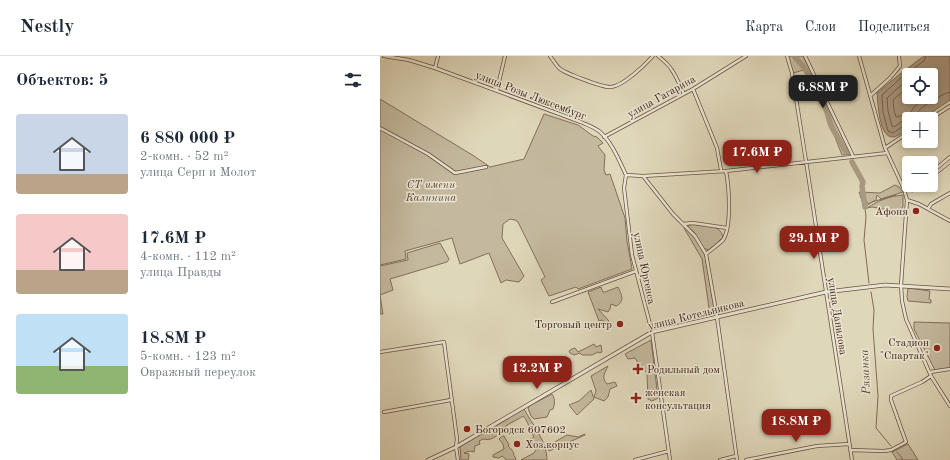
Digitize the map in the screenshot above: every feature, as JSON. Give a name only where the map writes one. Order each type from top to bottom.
[{"type":"street","name":"улица Розы Люксембург","points":[[384,56],[409,60],[498,90],[598,130],[614,150],[626,175]]},
{"type":"street","points":[[434,68],[438,56]]},
{"type":"street","points":[[498,90],[506,56]]},
{"type":"street","points":[[550,56],[560,69],[601,86],[612,88],[642,68],[652,56]]},
{"type":"street","points":[[658,56],[668,64],[676,76],[684,94]]},
{"type":"street","name":"улица Гагарина","points":[[604,137],[694,89],[746,56]]},
{"type":"street","name":"улица Данилова","points":[[787,56],[792,73],[852,460]]},
{"type":"street","points":[[805,56],[853,156]]},
{"type":"street","points":[[859,56],[885,148],[902,185]]},
{"type":"street","points":[[870,96],[890,78],[900,66],[899,56]]},
{"type":"street","points":[[694,89],[717,148],[721,170]]},
{"type":"street","points":[[938,114],[950,106]]},
{"type":"street","points":[[380,128],[428,154],[455,173],[486,167]]},
{"type":"street","points":[[885,148],[902,137]]},
{"type":"street","points":[[626,175],[643,176],[721,170],[726,171],[887,153]]},
{"type":"street","points":[[938,167],[950,157]]},
{"type":"street","points":[[706,254],[724,238],[727,228],[729,202],[726,171]]},
{"type":"street","name":"улица Юргенса","points":[[626,175],[624,188],[632,255],[652,332],[670,460]]},
{"type":"street","points":[[643,176],[673,214],[694,236],[706,254],[717,317],[737,458],[720,460]]},
{"type":"street","points":[[905,192],[907,200],[901,285],[902,301],[906,319],[931,376],[950,406]]},
{"type":"street","points":[[928,210],[931,204],[950,193]]},
{"type":"street","points":[[907,200],[919,204],[950,221]]},
{"type":"street","points":[[683,224],[694,223],[727,228]]},
{"type":"street","points":[[552,302],[636,271]]},
{"type":"street","name":"улица Котельникова","points":[[428,460],[456,446],[652,332],[826,292],[884,285],[950,289]]},
{"type":"street","points":[[380,352],[444,342],[457,439],[456,446],[458,460]]},
{"type":"street","points":[[930,372],[950,369]]},
{"type":"street","points":[[850,450],[884,451],[890,450],[906,442],[891,400],[891,396],[922,382],[931,376]]},
{"type":"street","points":[[384,412],[452,400]]},
{"type":"street","points":[[746,460],[818,446],[849,444]]},
{"type":"street","points":[[635,460],[669,451]]},
{"type":"green space","points":[[788,56],[803,56],[851,154],[842,155],[820,96],[804,70],[793,73]]},
{"type":"green space","name":"СТ имени Калинина","points":[[380,99],[490,167],[524,159],[544,114],[578,125],[593,136],[597,137],[603,143],[598,146],[605,155],[604,170],[606,175],[610,174],[625,218],[632,269],[578,289],[576,287],[549,296],[541,280],[545,277],[518,222],[510,219],[503,224],[502,238],[524,276],[519,282],[506,280],[501,283],[489,253],[460,264],[452,238],[405,251],[406,259],[380,265]]},
{"type":"green space","points":[[895,185],[903,192],[881,199],[877,195],[876,200],[868,204],[865,198],[864,207],[859,192],[880,193]]},
{"type":"green space","points":[[903,195],[903,207],[899,212],[872,207],[867,208],[884,199]]},
{"type":"green space","points":[[694,224],[715,228],[719,230],[723,237],[711,249],[709,250],[703,248],[694,232],[687,226]]},
{"type":"green space","points":[[684,228],[694,236],[705,255],[715,314],[710,315],[702,259]]},
{"type":"green space","points":[[440,243],[449,259],[447,262],[390,279],[393,290],[380,295],[380,266],[408,260],[407,253]]},
{"type":"green space","points":[[601,287],[603,292],[605,292],[618,287],[622,298],[621,302],[616,306],[611,304],[608,312],[598,309],[609,321],[607,324],[602,320],[599,321],[588,292]]},
{"type":"green space","points":[[908,288],[930,291],[929,299],[931,300],[931,303],[908,301]]},
{"type":"green space","points":[[380,295],[383,314],[380,314]]},
{"type":"green space","name":"Стадион \"Спартак\"","points":[[914,322],[950,323],[950,368],[935,370],[914,329]]},
{"type":"green space","points":[[651,340],[658,398],[652,401],[648,399],[647,373],[642,369],[635,358],[628,359],[625,354]]},
{"type":"green space","points":[[594,344],[596,347],[601,345],[602,352],[592,355],[582,355],[580,353],[574,355],[569,351],[575,348],[578,352]]},
{"type":"green space","points":[[608,366],[604,375],[605,382],[607,384],[615,382],[617,386],[610,389],[608,397],[604,401],[594,397],[596,391],[591,376]]},
{"type":"green space","points":[[591,390],[594,399],[577,415],[569,405],[579,401]]},
{"type":"green space","points":[[552,394],[554,397],[553,409],[550,410],[547,417],[534,419],[528,408]]},
{"type":"green space","points":[[524,409],[545,446],[547,460],[521,460],[534,453],[537,448],[536,446],[533,447],[529,440],[534,437],[527,421],[523,416],[506,426],[494,438],[479,441],[480,444],[475,446],[474,452],[470,451],[464,453],[469,454],[468,460],[461,460],[460,446]]},
{"type":"green space","points":[[585,434],[549,451],[546,442],[551,444],[567,435],[578,437]]},
{"type":"green space","points":[[504,436],[509,445],[508,446],[513,451],[516,458],[515,460],[506,460],[502,456],[499,458],[493,457],[493,455],[504,449],[503,444],[499,439]]},
{"type":"green space","points":[[908,444],[918,460],[897,460],[892,452]]},
{"type":"water","points":[[924,56],[950,56],[950,100],[932,112],[902,112],[902,133],[895,137],[888,136],[882,126],[877,93],[902,72],[902,104],[938,104],[938,68],[908,68]]},
{"type":"waterway","name":"Рязанка","points":[[794,56],[803,66],[814,83],[827,112],[831,126],[846,152]]},
{"type":"waterway","name":"Рязанка","points":[[852,162],[863,182],[862,186],[865,207]]},
{"type":"waterway","name":"Рязанка","points":[[938,173],[950,164]]},
{"type":"waterway","name":"Рязанка","points":[[869,283],[864,240],[866,217],[865,207],[872,202],[896,195]]},
{"type":"waterway","name":"Рязанка","points":[[871,292],[874,310],[873,329],[878,396],[876,428],[891,446]]},
{"type":"waterway","name":"Рязанка","points":[[897,452],[902,460]]},
{"type":"place","name":"Афоня","points":[[916,211]]},
{"type":"place","name":"Торговый центр","points":[[620,324]]},
{"type":"place","name":"Стадион \"Спартак\"","points":[[937,348]]},
{"type":"place","name":"Родильный дом","points":[[638,369]]},
{"type":"place","name":"женская консультация","points":[[636,398]]},
{"type":"place","name":"Богородск 607602","points":[[467,429]]},
{"type":"place","name":"Хоз.корпус","points":[[517,444]]}]
